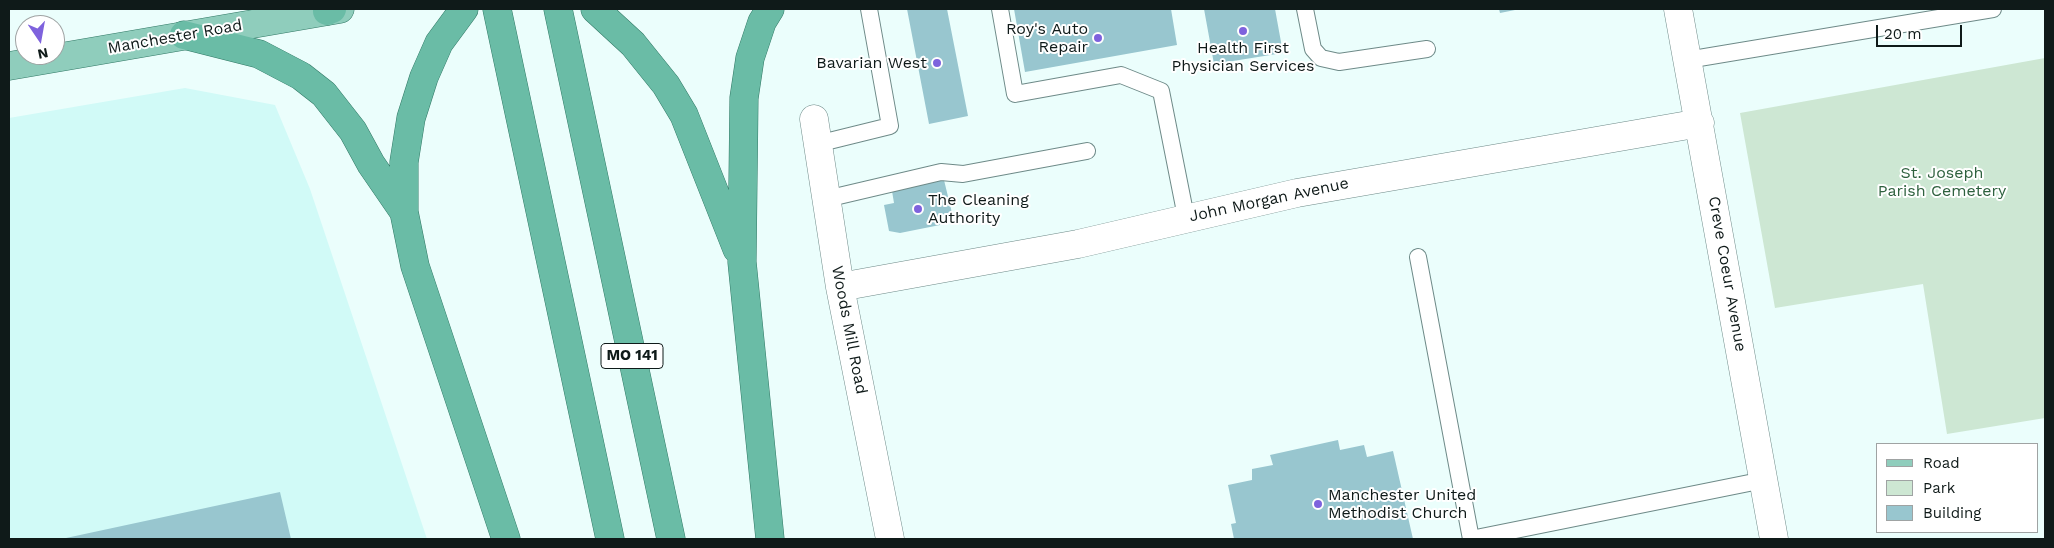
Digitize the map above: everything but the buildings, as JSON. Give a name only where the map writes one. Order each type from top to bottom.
[{"type":"highway","points":[[464,9],[439,43],[424,77],[411,118],[404,162],[404,212],[415,266],[506,539]]},
{"type":"highway","points":[[497,9],[610,539]]},
{"type":"highway","name":"MO 141","points":[[558,9],[671,539]]},
{"type":"highway","points":[[596,9],[633,44],[666,85],[684,116],[742,262]]},
{"type":"highway","points":[[770,9],[762,22],[750,58],[744,98],[742,262],[770,539]]},
{"type":"highway","points":[[184,35],[259,54],[300,76],[324,94],[353,131],[371,164],[404,212]]},
{"type":"main road","name":"Manchester Road","points":[[9,66],[333,10]]},
{"type":"street","name":"Creve Coeur Avenue","points":[[1678,9],[1764,480],[1779,538]]},
{"type":"street","name":"John Morgan Avenue","points":[[840,287],[1078,244],[1297,192],[1700,123]]},
{"type":"street","name":"Woods Mill Road","points":[[815,132],[840,287],[890,539]]},
{"type":"lane","points":[[815,132],[890,126],[869,9]]},
{"type":"lane","points":[[1000,9],[1015,94],[1121,75],[1161,91],[1186,217]]},
{"type":"lane","points":[[1305,9],[1313,49],[1321,58],[1339,62],[1427,49]]},
{"type":"lane","points":[[1687,60],[1993,9]]},
{"type":"lane","points":[[826,199],[941,172],[963,174],[1087,151]]},
{"type":"lane","points":[[1418,256],[1471,539],[1764,480]]},
{"type":"shaded area","points":[[185,88],[275,105],[310,189],[427,539],[9,539],[9,118]]},
{"type":"green space","name":"St. Joseph Parish Cemetery","points":[[2045,58],[2045,418],[1947,434],[1923,284],[1775,308],[1740,113]]},
{"type":"place","name":"Health First Physician Services","points":[[1243,31]]},
{"type":"place","name":"Roy's Auto Repair","points":[[1098,38]]},
{"type":"place","name":"Bavarian West","points":[[937,63]]},
{"type":"place","name":"The Cleaning Authority","points":[[918,209]]},
{"type":"place","name":"Manchester United Methodist Church","points":[[1318,504]]}]
